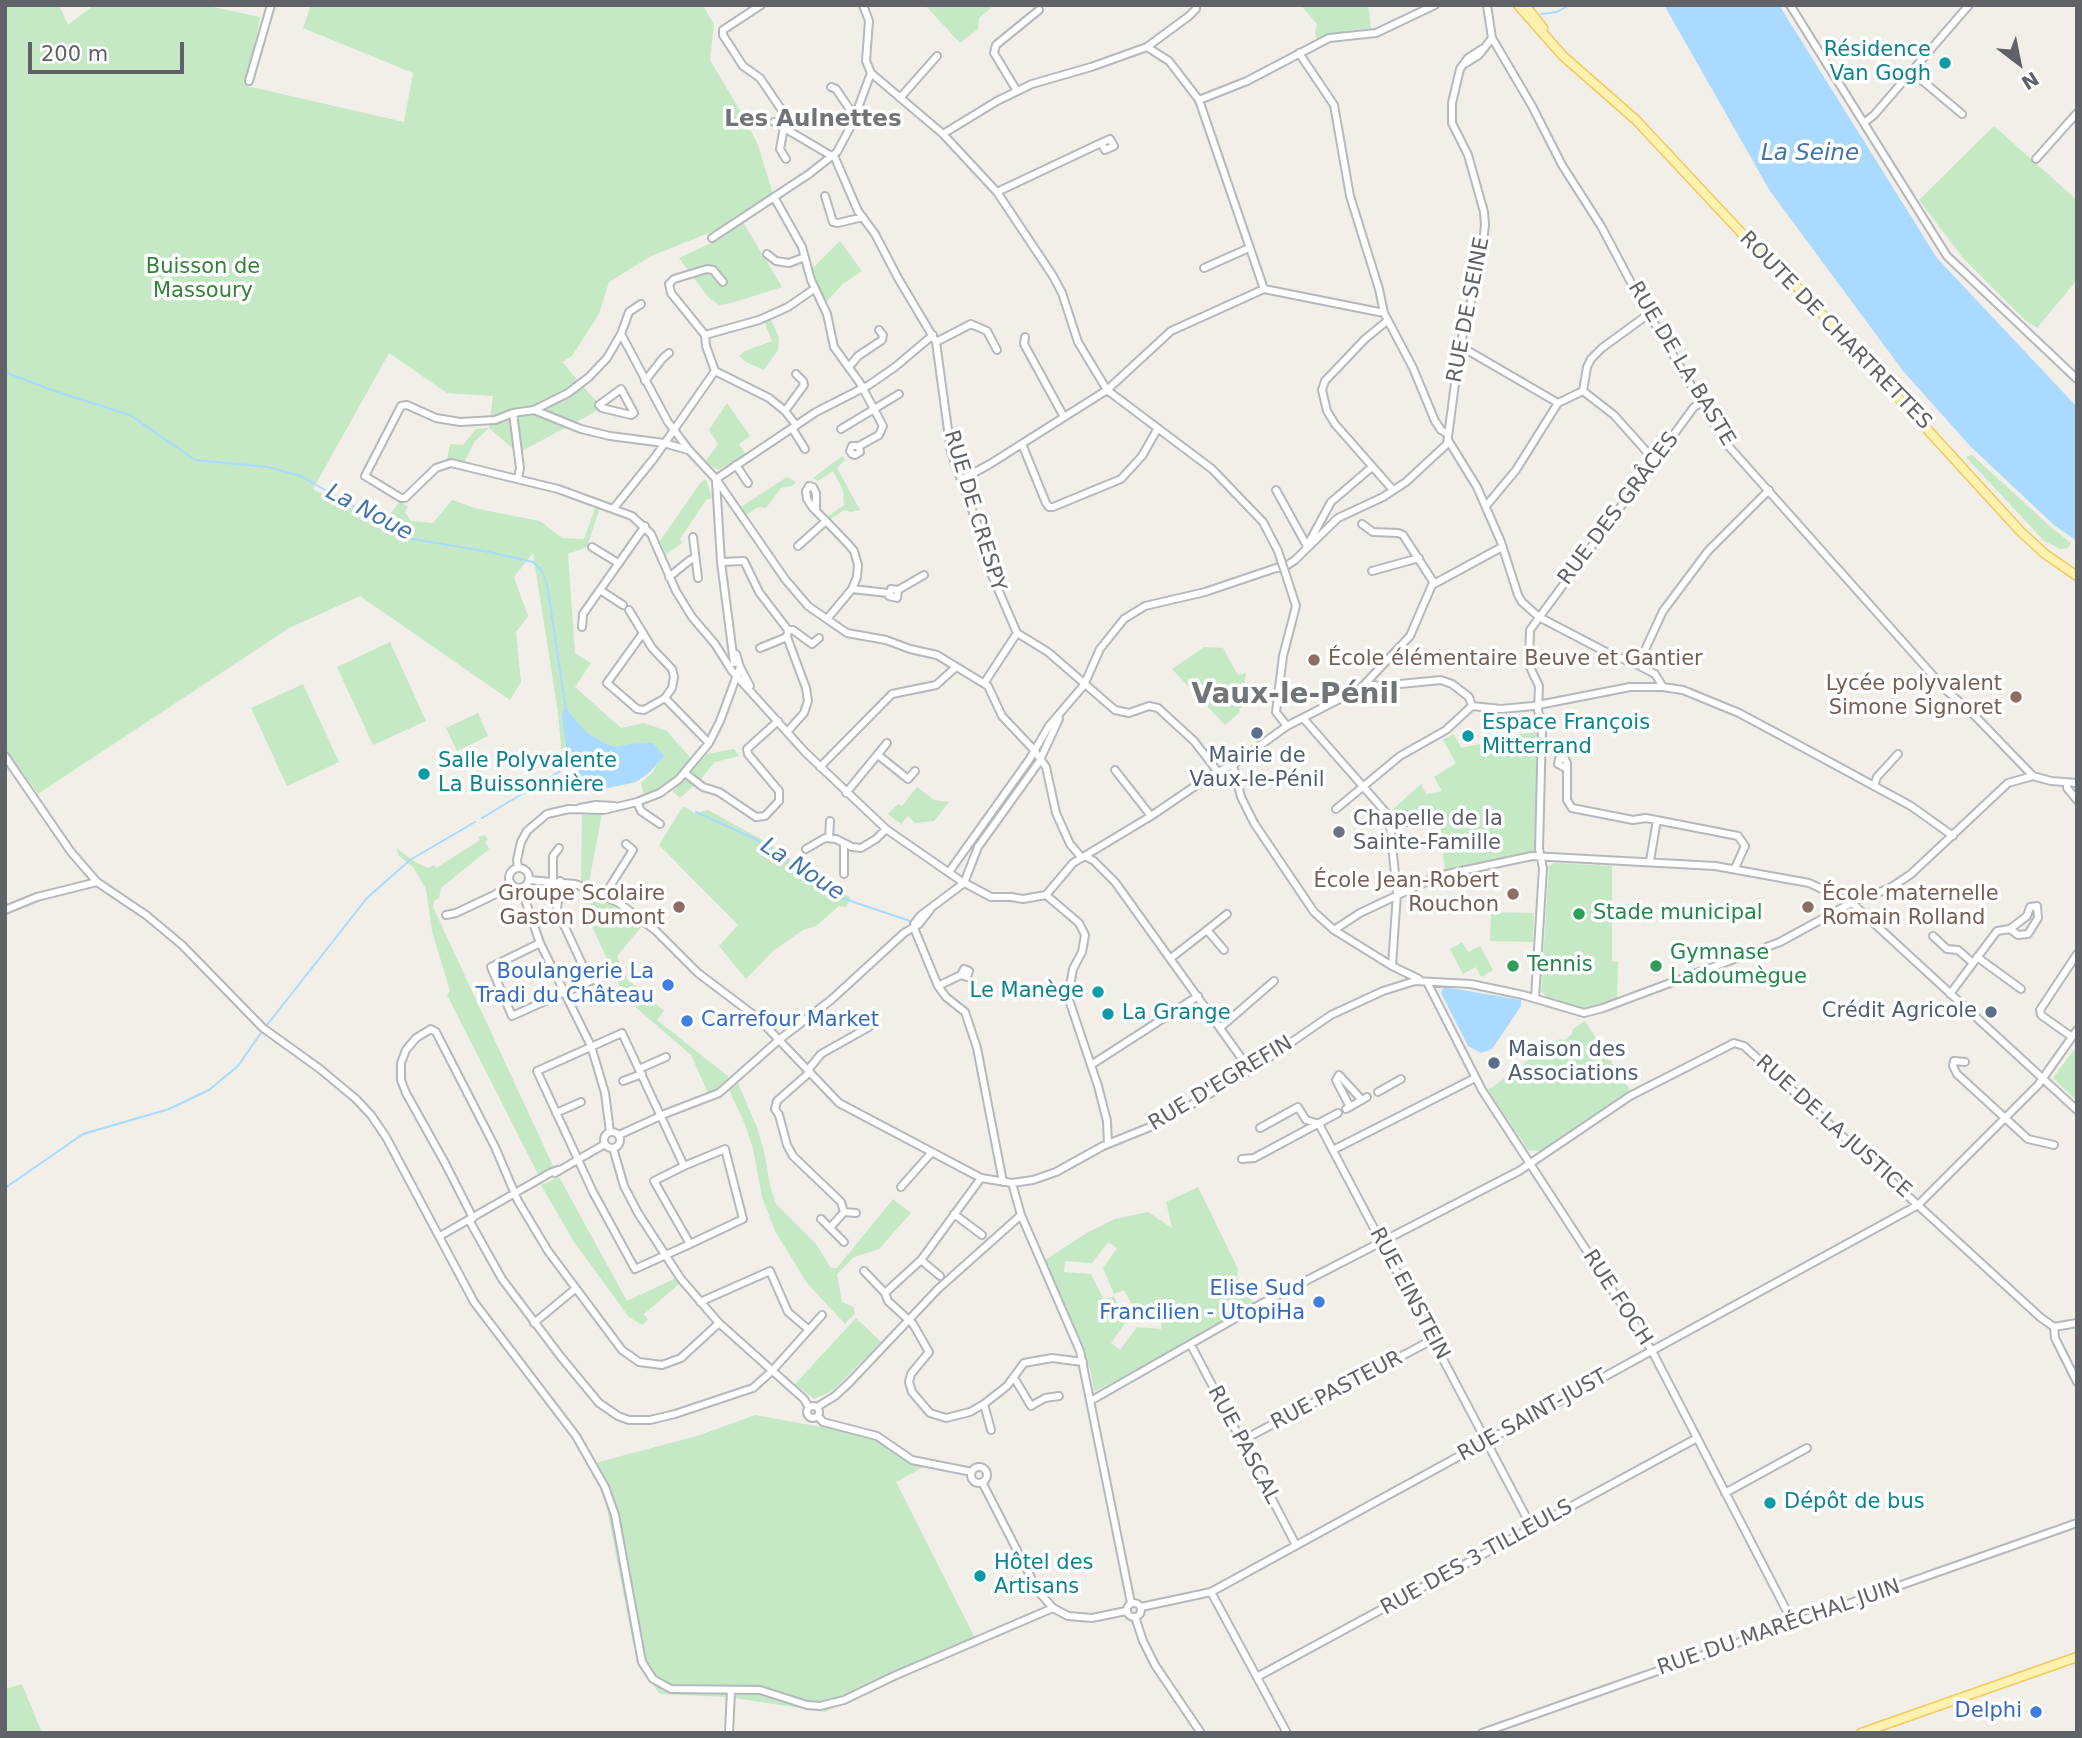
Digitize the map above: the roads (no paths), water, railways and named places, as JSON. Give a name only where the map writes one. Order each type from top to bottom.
[{"type":"main road","name":"ROUTE DE CHARTRETTES","points":[[1518,5],[1563,56],[1636,120],[1749,241],[1798,288],[2021,532],[2045,554],[2077,576]]},
{"type":"main road","name":"ROUTE DE CHARTRETTES","points":[[1525,5],[1541,26],[1595,83]]},
{"type":"main road","points":[[1861,1733],[2077,1657]]},
{"type":"street","points":[[249,82],[271,5]]},
{"type":"street","points":[[761,5],[723,30],[723,35],[743,66],[757,74],[783,112],[784,127],[780,149],[786,159]]},
{"type":"street","points":[[863,5],[869,21],[866,61],[871,73],[943,134],[997,192],[1054,276],[1078,342],[1107,390],[1194,453],[1263,522],[1287,568],[1296,606],[1283,656],[1276,712],[1287,726]]},
{"type":"street","points":[[1199,100],[1247,81],[1329,38],[1376,33],[1435,5]]},
{"type":"street","points":[[1487,5],[1492,38]]},
{"type":"street","points":[[1790,5],[1947,256],[2077,379]]},
{"type":"street","points":[[1864,123],[1874,115],[1969,5]]},
{"type":"street","points":[[943,134],[1017,91],[1147,47],[1199,7]]},
{"type":"street","points":[[1017,91],[994,53],[996,46],[1039,10]]},
{"type":"street","name":"RUE DE SEINE","points":[[1448,437],[1460,346],[1481,260],[1485,225],[1468,155],[1452,121],[1457,77],[1468,58],[1492,38]]},
{"type":"street","name":"RUE DE LA BASTE","points":[[1492,38],[1532,106],[1562,165],[1601,226],[1724,441],[1945,690],[1975,716],[2033,776]]},
{"type":"street","points":[[1147,47],[1169,61],[1199,100],[1264,289]]},
{"type":"street","points":[[1298,53],[1334,105],[1350,196],[1387,321],[1413,368],[1435,421],[1448,437],[1486,506],[1522,602],[1539,617],[1606,652],[1638,665],[1672,687],[1739,713],[1911,806],[1953,836]]},
{"type":"street","points":[[900,98],[937,56]]},
{"type":"street","points":[[1912,72],[1962,114]]},
{"type":"street","points":[[712,238],[838,152],[855,117],[871,73]]},
{"type":"street","points":[[831,87],[836,89],[855,117]]},
{"type":"street","points":[[2036,159],[2077,113]]},
{"type":"street","points":[[775,122],[832,156]]},
{"type":"street","points":[[997,192],[1101,143]]},
{"type":"street","name":"RUE DE CRESPY","points":[[832,156],[863,217],[935,338],[951,452],[978,526],[991,573],[1017,633]]},
{"type":"street","points":[[825,196],[833,222],[863,217]]},
{"type":"street","points":[[774,197],[796,233],[814,289],[827,314],[834,347],[863,388],[883,426],[879,435],[859,446]]},
{"type":"street","points":[[1204,268],[1249,247]]},
{"type":"street","points":[[767,254],[776,261],[789,263],[805,257]]},
{"type":"street","points":[[723,282],[713,270],[707,269],[674,279],[669,284],[671,293],[705,335],[715,371],[769,398],[785,411],[805,449]]},
{"type":"street","points":[[705,335],[759,320],[788,307],[814,289]]},
{"type":"street","points":[[961,480],[1107,390],[1171,331],[1264,289],[1384,313]]},
{"type":"street","points":[[641,304],[629,312],[621,334],[607,358],[589,377],[568,393],[534,410],[495,419],[460,422],[436,418],[407,405],[401,406],[364,475],[403,499],[436,468],[447,463],[518,478],[632,516],[645,526],[655,541],[682,603],[756,696]]},
{"type":"street","points":[[1583,391],[1591,359],[1650,313]]},
{"type":"street","points":[[1387,321],[1333,372],[1325,381],[1322,390],[1327,411],[1335,424],[1392,489]]},
{"type":"street","points":[[716,479],[816,412],[863,388],[935,338],[971,324],[987,331],[997,350]]},
{"type":"street","points":[[849,367],[858,356],[882,340],[880,330]]},
{"type":"street","points":[[621,334],[673,429],[716,479],[785,579],[808,606],[847,633],[886,640],[909,649],[937,655],[985,682],[1002,716],[1041,758],[1048,772],[1056,813],[1070,844],[1084,857],[1094,861],[1115,882],[1250,1070]]},
{"type":"street","points":[[1025,337],[1024,344],[1064,417]]},
{"type":"street","points":[[1460,346],[1558,403]]},
{"type":"street","points":[[645,381],[669,353]]},
{"type":"street","points":[[614,508],[715,371]]},
{"type":"street","points":[[785,411],[804,385],[796,374]]},
{"type":"street","points":[[621,389],[629,404],[634,413],[631,415],[599,405],[621,389]]},
{"type":"street","points":[[1486,506],[1516,470],[1558,403],[1583,391]]},
{"type":"street","points":[[1583,391],[1614,415],[1655,461]]},
{"type":"street","points":[[841,429],[899,394]]},
{"type":"street","name":"RUE DES GRÂCES","points":[[1539,617],[1695,407],[1701,403]]},
{"type":"street","points":[[534,410],[581,429],[689,450]]},
{"type":"street","points":[[513,413],[520,468],[518,478]]},
{"type":"street","points":[[1021,444],[1046,503],[1053,507],[1121,479],[1142,456],[1158,428]]},
{"type":"street","points":[[949,872],[1049,726],[1084,685],[1106,640],[1124,619],[1135,611],[1156,603],[1205,592],[1278,568],[1287,568],[1338,518],[1383,497],[1406,482],[1447,444],[1448,437]]},
{"type":"street","points":[[736,465],[748,483]]},
{"type":"street","points":[[1306,548],[1331,502],[1373,467]]},
{"type":"street","points":[[518,868],[521,842],[536,822],[547,814],[560,810],[592,811],[616,807],[660,793],[685,773],[709,743],[720,721],[736,669],[721,562],[716,479]]},
{"type":"street","points":[[1276,490],[1306,548]]},
{"type":"street","points":[[1638,665],[1663,611],[1700,561],[1769,491]]},
{"type":"street","points":[[1327,508],[1338,518]]},
{"type":"street","points":[[816,510],[854,551],[858,565],[852,589],[827,619]]},
{"type":"street","points":[[798,545],[826,521]]},
{"type":"street","points":[[1362,524],[1373,533],[1403,535],[1434,583]]},
{"type":"street","points":[[582,627],[583,614],[645,526]]},
{"type":"street","points":[[693,537],[698,578]]},
{"type":"street","points":[[592,547],[618,563]]},
{"type":"street","points":[[715,644],[787,732],[846,793],[886,829],[964,883],[991,897],[1023,899],[1046,895],[1073,863],[1233,765],[1287,726],[1367,684],[1412,632],[1429,589],[1434,583],[1503,547]]},
{"type":"street","points":[[669,577],[695,558]]},
{"type":"street","points":[[1372,571],[1419,558]]},
{"type":"street","points":[[721,562],[744,561],[759,592],[788,633],[808,701],[804,713],[787,732]]},
{"type":"street","points":[[852,589],[888,593],[893,588],[898,590],[923,575]]},
{"type":"street","points":[[600,590],[626,608],[674,674],[673,688],[665,698],[640,710],[607,683],[643,632]]},
{"type":"street","points":[[1535,998],[1543,868],[1539,796],[1542,728],[1539,686],[1529,665],[1530,629],[1539,617]]},
{"type":"street","points":[[760,648],[793,630],[813,644],[819,638]]},
{"type":"street","points":[[985,682],[1017,633],[1048,652],[1115,710],[1129,713],[1149,706],[1158,708],[1194,741],[1218,772]]},
{"type":"street","points":[[723,651],[733,646]]},
{"type":"street","points":[[820,767],[892,694],[936,685],[956,667]]},
{"type":"street","points":[[1655,674],[1663,687]]},
{"type":"street","points":[[1367,684],[1379,686],[1428,679],[1441,680],[1452,684],[1469,697],[1472,706]]},
{"type":"street","points":[[1336,809],[1400,756],[1446,730],[1472,706],[1501,709],[1539,705],[1630,687],[1672,687]]},
{"type":"street","points":[[665,698],[709,743]]},
{"type":"street","points":[[610,1132],[619,1135],[719,1093],[780,1039],[873,964],[904,933],[914,928],[930,910],[964,883],[978,847],[1041,758],[1062,712]]},
{"type":"street","points":[[1303,718],[1385,811],[1390,824],[1397,893],[1392,966]]},
{"type":"street","points":[[685,773],[703,788],[719,792],[756,817],[765,816],[779,801],[779,791],[748,754],[747,749],[778,721]]},
{"type":"street","points":[[846,793],[887,743]]},
{"type":"street","points":[[1874,786],[1877,777],[1898,754]]},
{"type":"street","points":[[878,755],[908,779],[915,771]]},
{"type":"street","points":[[5,756],[71,852],[97,883],[155,922],[196,959],[263,1028],[356,1099],[386,1137],[474,1301],[576,1436],[606,1487],[615,1515],[642,1662],[653,1679],[671,1689],[760,1690],[807,1705],[821,1706],[844,1700],[1053,1608]]},
{"type":"street","points":[[1233,765],[1241,797],[1254,823],[1310,906],[1334,930],[1392,966],[1427,982],[1471,984],[1535,998],[1584,1013],[1663,988],[1780,942],[1852,903],[1901,881],[1953,836],[2003,786],[2020,778],[2033,776],[2077,783]]},
{"type":"street","points":[[1567,769],[1567,800],[1572,808],[1633,820],[1646,818],[1738,836],[1745,846],[1735,868]]},
{"type":"street","points":[[1115,771],[1151,816]]},
{"type":"street","points":[[2067,783],[2067,788],[2077,800]]},
{"type":"street","points":[[637,802],[641,811],[660,824]]},
{"type":"street","points":[[1390,824],[1439,818]]},
{"type":"street","points":[[1650,861],[1657,820]]},
{"type":"street","points":[[829,838],[830,821]]},
{"type":"street","points":[[806,849],[829,838],[855,848],[864,847],[886,829]]},
{"type":"street","points":[[604,896],[633,850],[626,844]]},
{"type":"street","points":[[844,844],[844,874]]},
{"type":"street","points":[[559,848],[553,856],[557,910],[590,981]]},
{"type":"street","points":[[1334,930],[1397,893],[1438,876],[1515,858],[1541,855],[1735,868],[1809,883],[1852,903],[2077,1110]]},
{"type":"street","points":[[518,868],[526,870],[529,880],[527,885],[521,888],[515,888],[510,883],[510,874],[518,868]]},
{"type":"street","name":"RUE D'EGREFIN","points":[[529,880],[556,881],[584,887],[619,903],[655,930],[698,973],[759,1019],[839,1103],[981,1178],[1003,1182],[1033,1180],[1056,1172],[1108,1144],[1160,1123],[1250,1070],[1340,1010],[1408,982],[1427,982]]},
{"type":"street","points":[[5,910],[37,897],[97,883]]},
{"type":"street","points":[[446,915],[496,894],[510,883]]},
{"type":"street","points":[[521,888],[540,943],[591,1046],[605,1093],[610,1132]]},
{"type":"street","points":[[1046,895],[1083,929],[1085,935],[1083,952],[1073,969],[1068,997],[1107,1121],[1108,1144]]},
{"type":"street","points":[[1950,994],[1993,934],[2002,929],[2010,929],[2018,935],[2028,934],[2038,918],[2037,906],[2030,907],[2026,916],[2010,929]]},
{"type":"street","points":[[1171,958],[1227,914]]},
{"type":"street","points":[[914,928],[938,986],[946,997],[965,1012],[977,1048],[1003,1182]]},
{"type":"street","points":[[1207,930],[1224,950]]},
{"type":"street","points":[[1933,936],[1947,949],[1958,950],[2021,989]]},
{"type":"street","points":[[540,943],[491,967],[511,1014],[596,979],[601,988]]},
{"type":"street","points":[[2072,1037],[2041,1015],[2040,1010],[2077,954]]},
{"type":"street","points":[[938,986],[961,975]]},
{"type":"street","points":[[1221,1027],[1274,981]]},
{"type":"street","name":"RUE FOCH","points":[[1427,982],[1475,1078],[1651,1351],[1793,1623]]},
{"type":"street","points":[[1091,1065],[1198,996]]},
{"type":"street","points":[[844,1212],[841,1202],[793,1156],[775,1109],[777,1101],[809,1071],[821,1054],[869,1027]]},
{"type":"street","name":"RUE SAINT-JUST","points":[[1141,1607],[1211,1592],[1918,1205],[2042,1079],[2077,1030]]},
{"type":"street","points":[[719,1323],[681,1358],[662,1365],[650,1366],[639,1362],[622,1350],[548,1251],[516,1194],[436,1032],[427,1031],[410,1044],[404,1055],[401,1072],[403,1087],[502,1279],[599,1404],[629,1420],[650,1420],[753,1388],[772,1371],[822,1315]]},
{"type":"street","points":[[684,1166],[622,1033],[537,1071],[593,1192],[635,1269],[690,1244],[743,1219],[725,1149],[654,1181],[690,1244]]},
{"type":"street","name":"RUE DE LA JUSTICE","points":[[1530,1164],[1630,1096],[1722,1048],[1737,1043],[1744,1046],[1918,1205]]},
{"type":"street","points":[[623,1081],[666,1057]]},
{"type":"street","points":[[1965,1062],[1954,1061],[1957,1074],[2028,1139],[2054,1145]]},
{"type":"street","points":[[1339,1075],[1364,1099],[1348,1108],[1336,1080],[1339,1075]]},
{"type":"street","points":[[1333,1150],[1475,1078]]},
{"type":"street","points":[[1378,1092],[1401,1079]]},
{"type":"street","points":[[556,1113],[580,1102]]},
{"type":"street","points":[[1259,1128],[1298,1107],[1306,1120],[1319,1124]]},
{"type":"street","points":[[1242,1159],[1254,1158],[1338,1113]]},
{"type":"street","name":"RUE EINSTEIN","points":[[1319,1124],[1532,1528]]},
{"type":"street","points":[[605,1144],[605,1136],[610,1132]]},
{"type":"street","points":[[613,1148],[620,1142],[619,1135]]},
{"type":"street","points":[[440,1236],[605,1144]]},
{"type":"street","points":[[605,1144],[613,1148],[624,1186],[664,1256],[719,1323],[804,1399],[823,1422],[877,1436],[912,1460],[972,1472]]},
{"type":"street","points":[[901,1187],[932,1152]]},
{"type":"street","points":[[1092,1400],[1259,1305],[1530,1164]]},
{"type":"street","points":[[885,1293],[921,1260],[981,1178]]},
{"type":"street","points":[[972,1472],[974,1480],[982,1482],[1038,1591],[1053,1608],[1068,1616],[1092,1618],[1126,1611],[1131,1603],[1083,1362],[1072,1328],[1021,1215],[1012,1183]]},
{"type":"street","points":[[1918,1205],[2040,1317],[2054,1327],[2077,1323]]},
{"type":"street","points":[[844,1212],[856,1213]]},
{"type":"street","points":[[830,1228],[844,1212]]},
{"type":"street","points":[[954,1214],[982,1235]]},
{"type":"street","points":[[813,1408],[838,1393],[938,1289],[1021,1215]]},
{"type":"street","points":[[821,1219],[844,1241]]},
{"type":"street","points":[[921,1260],[940,1276]]},
{"type":"street","points":[[701,1302],[770,1271],[788,1312],[808,1329]]},
{"type":"street","points":[[864,1271],[885,1293],[888,1301],[913,1324],[929,1352],[909,1378],[912,1392],[930,1413],[946,1418],[970,1412],[984,1404],[1012,1379],[1019,1368],[1031,1361],[1052,1358],[1083,1362]]},
{"type":"street","points":[[534,1323],[575,1289]]},
{"type":"street","points":[[2054,1327],[2055,1338],[2077,1382]]},
{"type":"street","name":"RUE PASTEUR","points":[[1241,1441],[1432,1340]]},
{"type":"street","name":"RUE PASCAL","points":[[1191,1345],[1296,1545]]},
{"type":"street","points":[[1012,1379],[1016,1381],[1031,1406],[1045,1398],[1059,1396]]},
{"type":"street","points":[[984,1404],[991,1430]]},
{"type":"street","name":"RUE DES 3 TILLEULS","points":[[1257,1677],[1697,1438]]},
{"type":"street","points":[[1726,1493],[1807,1448]]},
{"type":"street","points":[[972,1472],[978,1467],[985,1470],[986,1478],[982,1482]]},
{"type":"street","name":"RUE DU MARÉCHAL JUIN","points":[[1482,1733],[2077,1523]]},
{"type":"street","points":[[1211,1592],[1287,1733]]},
{"type":"street","points":[[1126,1611],[1130,1617],[1141,1613],[1141,1607],[1131,1603]]},
{"type":"street","points":[[1135,1617],[1155,1665],[1201,1733]]},
{"type":"street","points":[[729,1733],[731,1690]]},
{"type":"water","name":"La Seine","points":[[1664,5],[1779,5],[1937,258],[2077,407],[2077,541],[2054,525],[1971,447],[1903,371],[1770,191]]},
{"type":"water","points":[[565,708],[586,732],[606,744],[617,747],[653,743],[664,756],[650,772],[636,782],[608,788],[588,783],[577,773],[568,757],[562,713]]},
{"type":"water","points":[[1444,987],[1521,1000],[1521,1006],[1492,1049],[1481,1053],[1468,1046],[1441,993]]},
{"type":"waterway","name":"La Noue","points":[[1541,14],[1557,12],[1569,5]]},
{"type":"waterway","name":"La Noue","points":[[5,372],[130,415],[195,460],[268,467],[301,476],[407,538],[533,562],[542,571],[547,584],[566,710]]},
{"type":"waterway","points":[[482,818],[572,764]]},
{"type":"waterway","name":"La Noue","points":[[696,812],[755,839],[836,896],[910,921]]},
{"type":"waterway","points":[[267,1025],[367,898],[410,860],[475,822]]},
{"type":"waterway","points":[[5,1188],[83,1134],[169,1109],[209,1090],[238,1066],[261,1033]]},
{"type":"place","name":"Résidence Van Gogh","points":[[1945,63]]},
{"type":"place","name":"École élémentaire Beuve et Gantier","points":[[1314,660]]},
{"type":"place","name":"Lycée polyvalent Simone Signoret","points":[[2016,697]]},
{"type":"place","name":"Mairie de Vaux-le-Pénil","points":[[1257,733]]},
{"type":"place","name":"Espace François Mitterrand","points":[[1468,736]]},
{"type":"place","name":"Salle Polyvalente La Buissonnière","points":[[424,774]]},
{"type":"place","name":"Chapelle de la Sainte-Famille","points":[[1339,832]]},
{"type":"place","name":"École Jean-Robert Rouchon","points":[[1513,894]]},
{"type":"place","name":"Groupe Scolaire Gaston Dumont","points":[[679,907]]},
{"type":"place","name":"École maternelle Romain Rolland","points":[[1808,907]]},
{"type":"place","name":"Stade municipal","points":[[1579,914]]},
{"type":"place","name":"Tennis","points":[[1513,966]]},
{"type":"place","name":"Gymnase Ladoumègue","points":[[1656,966]]},
{"type":"place","name":"Boulangerie La Tradi du Château","points":[[668,985]]},
{"type":"place","name":"Le Manège","points":[[1098,992]]},
{"type":"place","name":"Crédit Agricole","points":[[1991,1012]]},
{"type":"place","name":"La Grange","points":[[1108,1014]]},
{"type":"place","name":"Carrefour Market","points":[[687,1021]]},
{"type":"place","name":"Maison des Associations","points":[[1494,1063]]},
{"type":"place","name":"Elise Sud Francilien - UtopiHa","points":[[1319,1302]]},
{"type":"place","name":"Dépôt de bus","points":[[1770,1503]]},
{"type":"place","name":"Hôtel des Artisans","points":[[980,1576]]},
{"type":"place","name":"Delphi","points":[[2036,1712]]},
{"type":"district","name":"Les Aulnettes","points":[[813,120]]},
{"type":"district","name":"Vaux-le-Pénil","points":[[1295,696]]},
{"type":"park label","name":"Buisson de Massoury","points":[[203,280]]}]
